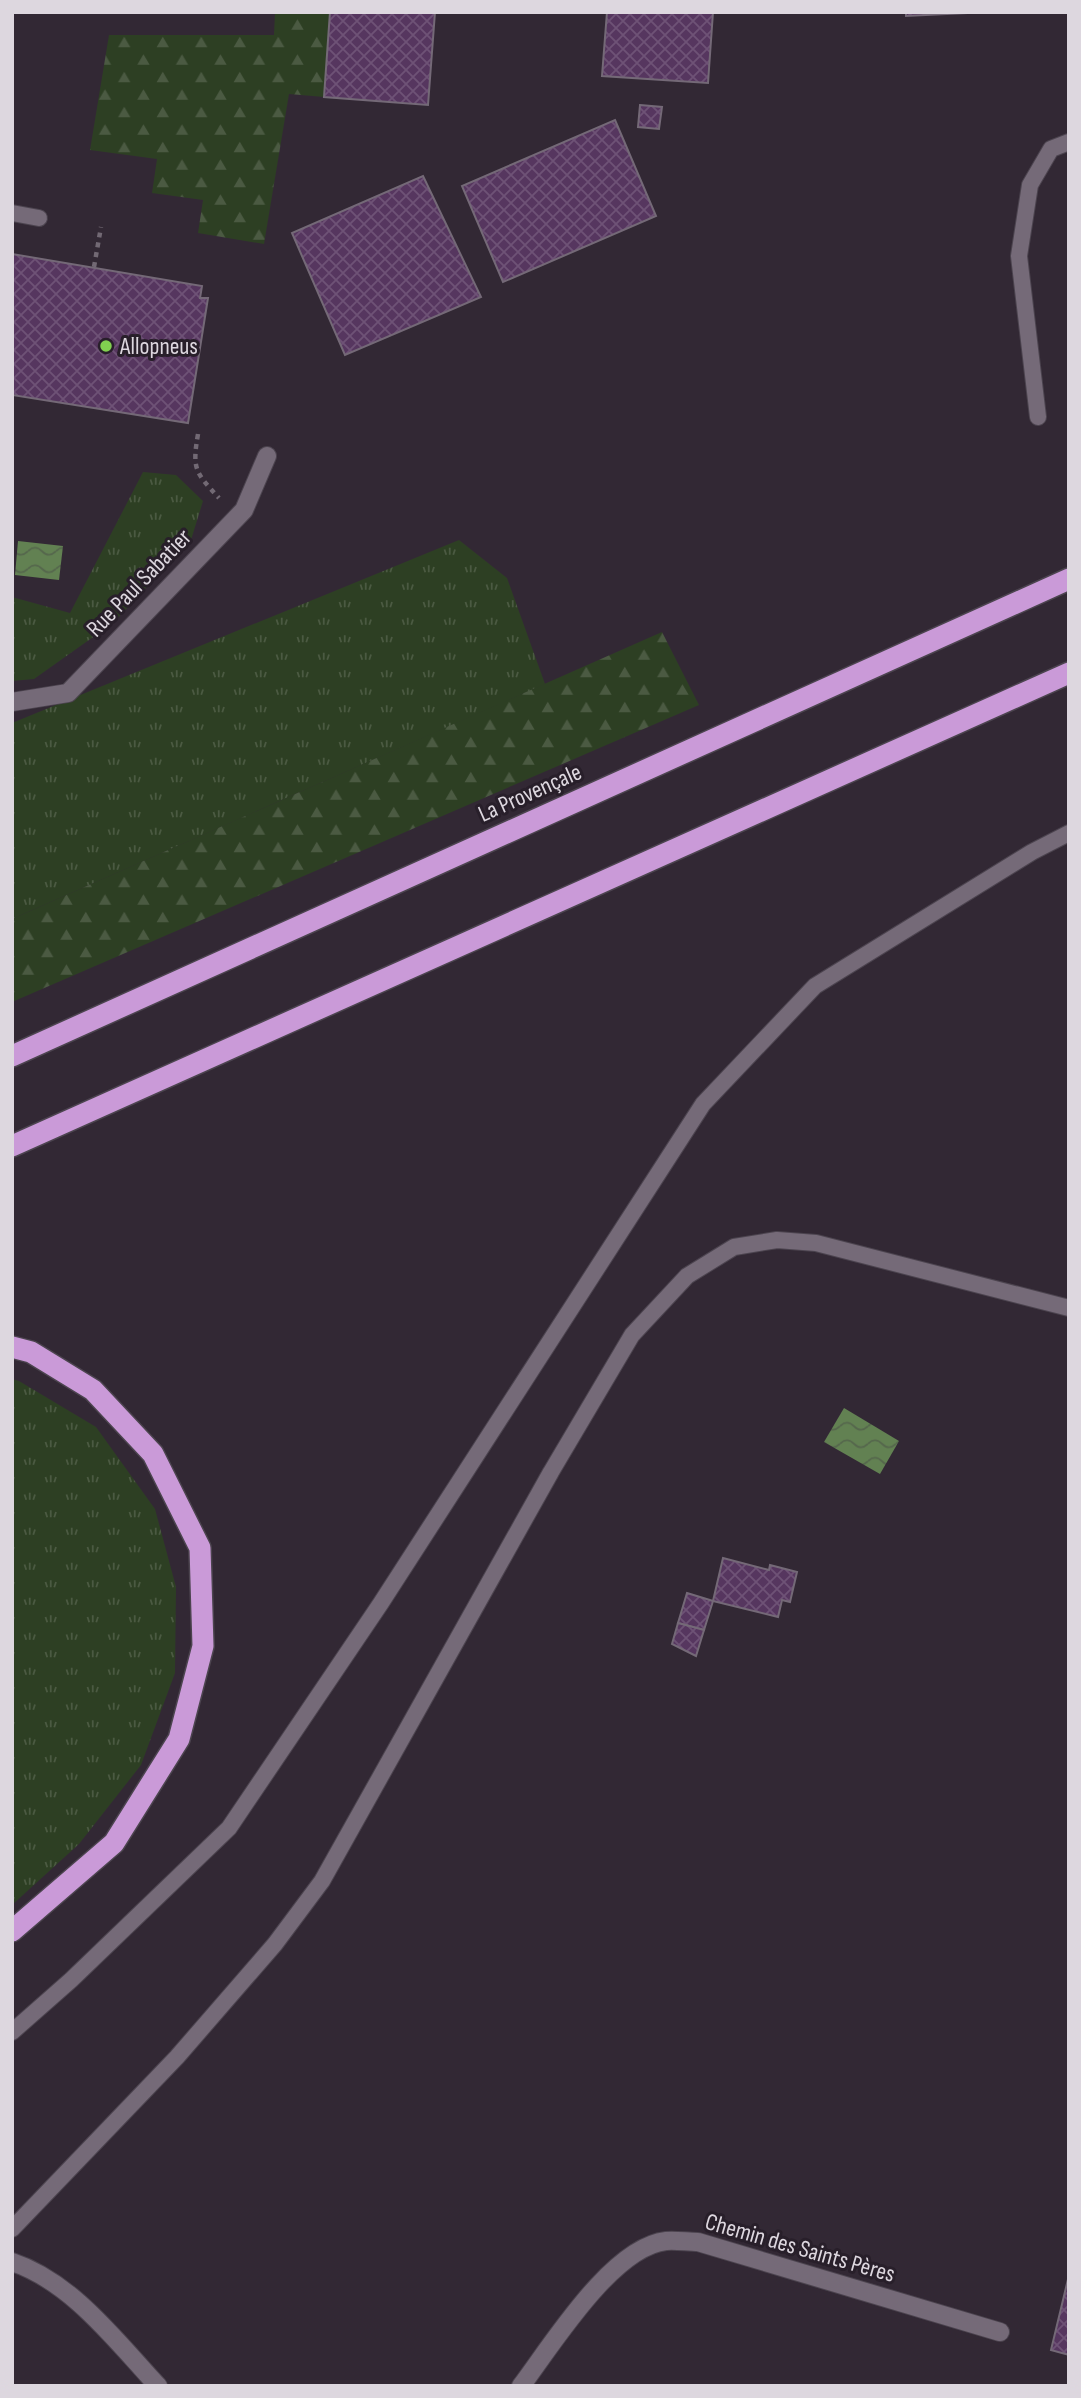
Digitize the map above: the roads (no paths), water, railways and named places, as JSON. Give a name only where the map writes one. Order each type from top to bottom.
[{"type":"highway","name":"La Provençale","points":[[12,1056],[1069,579]]},
{"type":"highway","points":[[12,1146],[1069,673]]},
{"type":"highway","points":[[12,1347],[31,1352],[93,1390],[153,1454],[200,1548],[203,1646],[179,1739],[114,1843],[12,1931]]},
{"type":"street","name":"Rue Paul Sabatier","points":[[12,702],[68,693],[244,510],[267,456]]},
{"type":"street","name":"Chemin des Saints Pères","points":[[521,2386],[601,2283],[628,2256],[664,2241],[698,2242],[1000,2332]]},
{"type":"street","points":[[12,2262],[46,2277],[91,2316],[158,2386]]},
{"type":"lane","points":[[1038,416],[1019,256],[1030,185],[1051,149],[1069,142]]},
{"type":"lane","points":[[12,213],[39,218]]},
{"type":"lane","points":[[12,2032],[71,1980],[229,1828],[381,1603],[703,1104],[815,986],[1032,852],[1069,833]]},
{"type":"lane","points":[[12,2229],[177,2057],[275,1944],[321,1881],[551,1472],[632,1335],[687,1276],[734,1247],[777,1240],[816,1243],[1069,1308]]},
{"type":"water","points":[[18,541],[63,546],[59,580],[15,575]]},
{"type":"water","points":[[844,1408],[899,1441],[880,1474],[824,1442]]},
{"type":"place","name":"Allopneus","points":[[106,346]]}]
